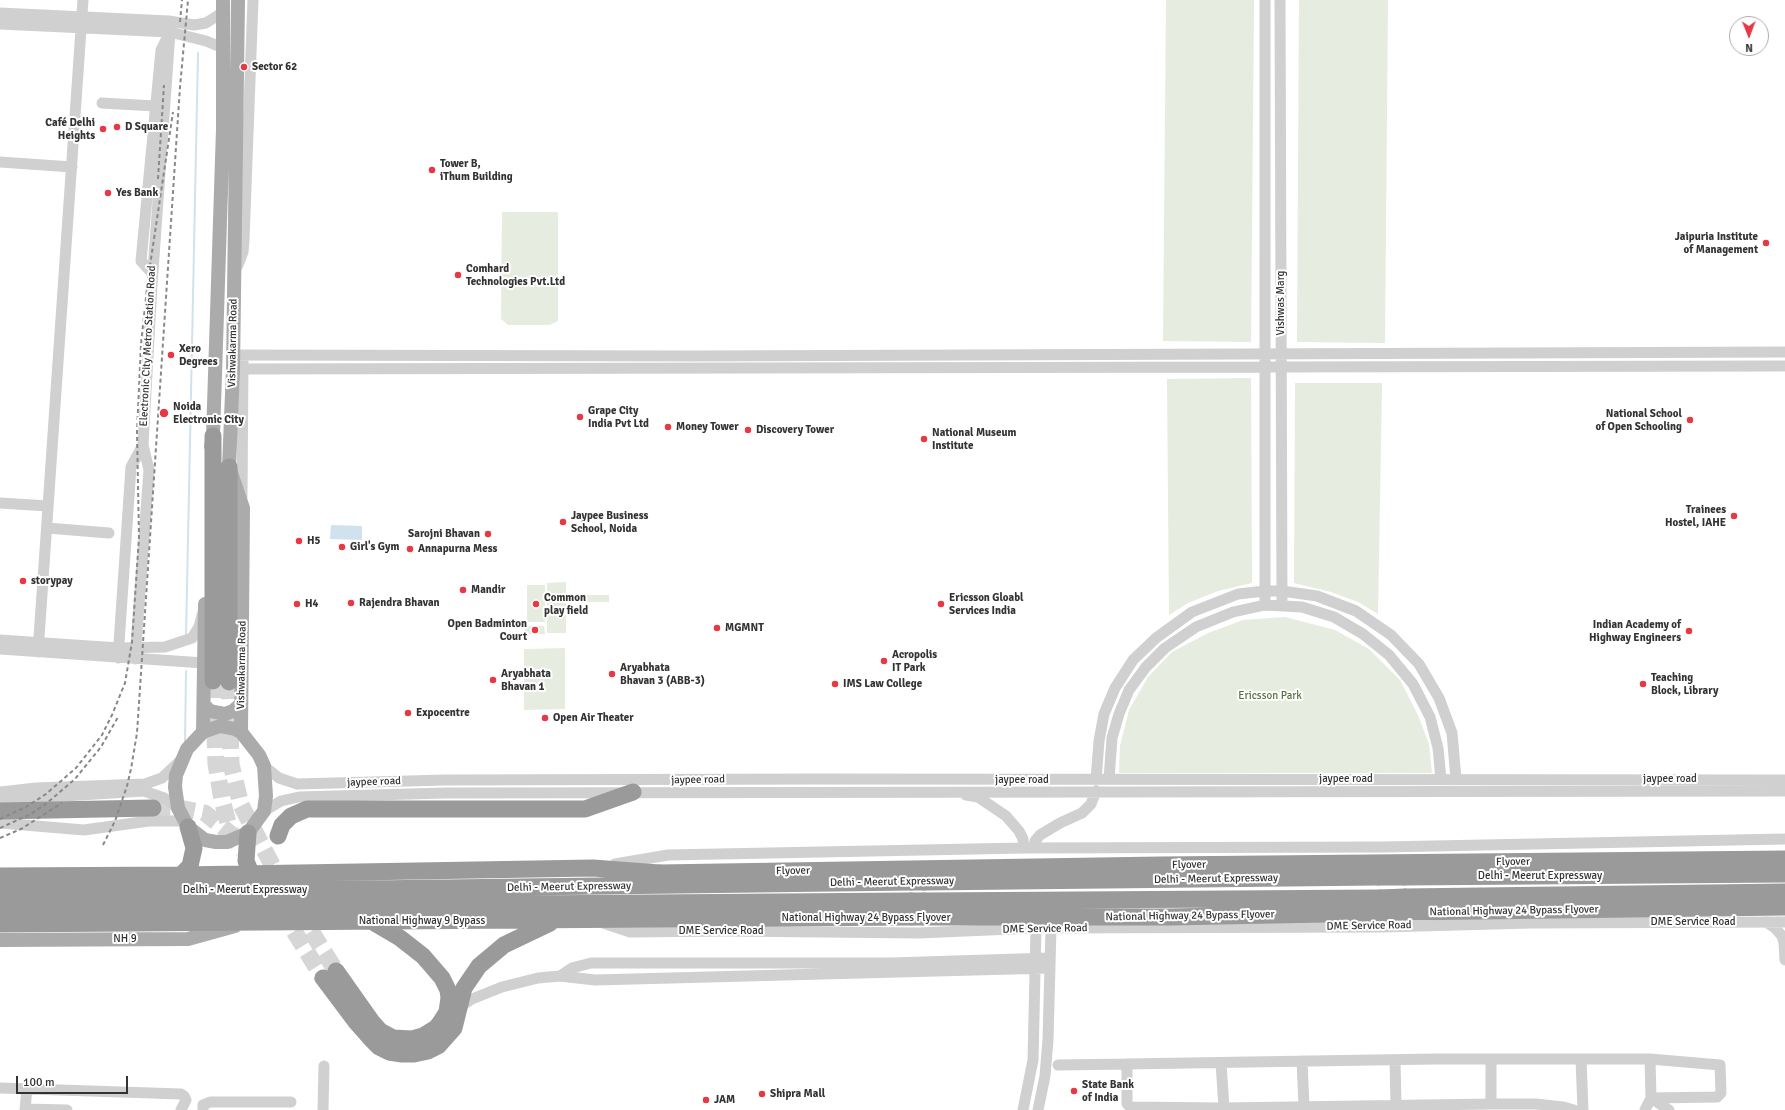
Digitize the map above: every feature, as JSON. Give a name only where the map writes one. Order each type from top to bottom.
[{"type":"highway","points":[[213,436],[221,681],[229,467]]},
{"type":"highway","points":[[278,836],[282,826],[291,816],[307,808],[585,809],[633,792]]},
{"type":"highway","points":[[0,811],[153,808]]},
{"type":"highway","points":[[180,875],[190,866],[194,848],[187,824]]},
{"type":"highway","points":[[248,833],[246,861],[251,873]]},
{"type":"highway","name":"Flyover","points":[[0,876],[180,875],[594,868],[659,873],[1161,865],[1785,859]]},
{"type":"highway","name":"Delhi - Meerut Expressway","points":[[0,891],[290,890],[1378,877],[1785,874]]},
{"type":"highway","name":"Delhi - Meerut Expressway","points":[[0,908],[1380,898],[1785,892]]},
{"type":"highway","name":"National Highway 24 Bypass Flyover","points":[[594,920],[1170,917],[1338,913],[1785,907]]},
{"type":"highway","points":[[371,921],[400,938],[423,956],[442,978],[448,990],[449,998],[447,1012],[440,1023],[436,1028],[423,1036],[407,1039],[393,1038],[380,1031],[330,975],[371,1039],[389,1052],[414,1054],[428,1051],[438,1046],[454,1028],[461,995],[468,981],[479,966],[504,945],[556,920]]},
{"type":"highway","name":"National Highway 9 Bypass","points":[[0,924],[594,920]]},
{"type":"main road","name":"Vishwakarma Road","points":[[238,0],[229,130],[238,362],[229,467],[244,508],[241,732]]},
{"type":"main road","name":"Vishwakarma Road","points":[[223,6],[223,48],[229,130]]},
{"type":"main road","name":"Vishwakarma Road","points":[[203,732],[207,466],[213,436],[229,159]]},
{"type":"main road","points":[[204,705],[210,711],[225,714],[233,711],[241,704]]},
{"type":"main road","points":[[220,726],[235,729],[241,732],[259,755],[264,766],[266,781],[264,811],[248,833],[227,842],[205,840],[187,824],[178,808],[175,788],[176,775],[187,749],[203,732],[220,726]]},
{"type":"main road","name":"NH 9","points":[[0,940],[188,939],[249,922]]},
{"type":"street","points":[[39,647],[83,0]]},
{"type":"street","points":[[235,269],[243,252],[244,240],[254,0]]},
{"type":"street","name":"Vishwas Marg","points":[[1265,0],[1266,605]]},
{"type":"street","name":"Vishwas Marg","points":[[1280,0],[1282,605]]},
{"type":"street","points":[[0,13],[81,22],[170,27],[200,25],[210,20],[223,6]]},
{"type":"street","points":[[0,24],[81,22]]},
{"type":"street","points":[[170,27],[223,48]]},
{"type":"street","points":[[152,273],[141,260],[161,50],[170,27]]},
{"type":"street","name":"Electronic City Metro Station Road","points":[[135,653],[149,470],[143,445],[152,273],[170,27]]},
{"type":"street","points":[[102,103],[155,106]]},
{"type":"street","points":[[0,162],[72,166]]},
{"type":"street","points":[[238,362],[711,356],[1785,352]]},
{"type":"street","points":[[238,362],[1265,367],[1785,366]]},
{"type":"street","points":[[238,362],[242,503]]},
{"type":"street","points":[[118,653],[132,466],[143,445]]},
{"type":"street","points":[[0,503],[48,506]]},
{"type":"street","points":[[47,528],[109,533]]},
{"type":"street","points":[[1029,848],[1040,835],[1060,823],[1082,813],[1091,804],[1096,785],[1099,741],[1104,714],[1114,688],[1133,660],[1156,638],[1192,612],[1238,594],[1282,591],[1317,596],[1356,611],[1390,635],[1419,664],[1439,698],[1452,733],[1456,779]]},
{"type":"street","points":[[1109,780],[1112,738],[1119,714],[1129,690],[1146,667],[1165,648],[1196,627],[1233,612],[1266,605],[1302,607],[1334,617],[1363,634],[1389,655],[1413,684],[1430,717],[1438,748],[1441,779]]},
{"type":"street","points":[[135,653],[166,647],[192,638],[199,627],[205,606]]},
{"type":"street","points":[[0,640],[39,647],[135,653],[204,663]]},
{"type":"street","points":[[0,649],[39,647]]},
{"type":"street","points":[[0,792],[36,788],[145,784],[162,778],[182,758]]},
{"type":"street","name":"jaypee road","points":[[264,766],[279,778],[297,784],[445,780],[813,779],[1096,785],[1109,780],[1456,779],[1658,785],[1785,780]]},
{"type":"street","points":[[1267,779],[1268,791]]},
{"type":"street","points":[[445,780],[445,793]]},
{"type":"street","points":[[665,780],[666,792]]},
{"type":"street","points":[[264,811],[281,801],[299,797],[445,793],[952,791],[1096,785],[1268,791],[1658,785],[1785,791]]},
{"type":"street","points":[[0,800],[144,791],[164,798],[178,808]]},
{"type":"street","points":[[952,791],[978,797],[1006,816],[1019,830],[1029,848]]},
{"type":"street","points":[[0,823],[84,830],[149,821],[187,824]]},
{"type":"street","points":[[594,868],[668,855],[1029,848],[1384,847],[1785,839]]},
{"type":"street","points":[[1400,846],[1400,926]]},
{"type":"street","points":[[1383,927],[1384,847]]},
{"type":"street","points":[[917,851],[918,933]]},
{"type":"street","name":"DME Service Road","points":[[594,920],[630,932],[726,931],[918,933],[1036,928],[1383,927],[1531,923],[1785,922]]},
{"type":"street","points":[[1766,922],[1775,928],[1782,936],[1785,960]]},
{"type":"street","points":[[1023,1110],[1033,1060],[1036,928]]},
{"type":"street","points":[[1038,1110],[1045,1076],[1048,1040],[1051,928]]},
{"type":"street","points":[[560,976],[572,968],[591,963],[827,968]]},
{"type":"street","points":[[459,1007],[488,992],[519,982],[560,976],[595,980],[827,968],[1050,963]]},
{"type":"street","points":[[468,981],[474,988],[488,992]]},
{"type":"street","points":[[1645,1110],[1651,1098],[1650,1059]]},
{"type":"street","points":[[1058,1065],[1650,1059],[1719,1064],[1721,1068],[1721,1093],[1717,1096],[1651,1098]]},
{"type":"street","points":[[1491,1060],[1491,1104]]},
{"type":"street","points":[[1581,1060],[1583,1110]]},
{"type":"street","points":[[1395,1061],[1396,1105]]},
{"type":"street","points":[[1302,1062],[1304,1106]]},
{"type":"street","points":[[1222,1063],[1224,1108]]},
{"type":"street","points":[[1127,1064],[1127,1104],[1130,1107],[1224,1108],[1536,1104],[1563,1107],[1574,1110]]},
{"type":"street","points":[[323,1110],[324,1066]]},
{"type":"street","points":[[0,1088],[181,1094],[186,1100],[181,1110]]},
{"type":"street","points":[[27,1088],[25,1110],[67,1110]]},
{"type":"street","points":[[1651,1098],[1669,1110]]},
{"type":"street","points":[[202,1110],[203,1105],[210,1102],[256,1106],[291,1102]]},
{"type":"green space","points":[[1166,0],[1254,0],[1251,342],[1163,341]]},
{"type":"green space","points":[[1299,0],[1388,0],[1385,343],[1297,342]]},
{"type":"green space","points":[[502,212],[558,212],[558,321],[550,325],[508,325],[501,319]]},
{"type":"green space","points":[[1251,378],[1252,583],[1218,591],[1188,603],[1169,615],[1167,379]]},
{"type":"green space","points":[[1295,383],[1382,383],[1378,614],[1358,602],[1331,592],[1294,583]]},
{"type":"green space","points":[[566,582],[566,612],[547,612],[547,583]]},
{"type":"green space","name":"Common play field","points":[[527,585],[545,585],[545,622],[527,622]]},
{"type":"green space","points":[[582,595],[609,595],[609,602],[582,602]]},
{"type":"green space","points":[[547,615],[566,615],[566,633],[547,633]]},
{"type":"green space","name":"Ericsson Park","points":[[1285,617],[1335,630],[1369,649],[1400,680],[1418,715],[1429,744],[1432,773],[1119,773],[1120,746],[1129,710],[1148,677],[1172,652],[1208,633],[1243,620]]},
{"type":"green space","name":"Open Badminton Court","points":[[525,626],[544,626],[545,634],[525,634]]},
{"type":"green space","points":[[565,648],[565,709],[524,710],[524,649]]},
{"type":"water","points":[[331,525],[362,526],[362,540],[330,539]]},
{"type":"waterway","points":[[186,636],[198,53]]},
{"type":"waterway","points":[[185,743],[186,671]]},
{"type":"tunnel","points":[[213,681],[216,764],[222,800],[231,834],[243,851]]},
{"type":"tunnel","points":[[229,682],[231,764],[241,805],[282,884]]},
{"type":"tunnel","points":[[153,808],[174,807],[205,813],[231,834]]},
{"type":"tunnel","points":[[281,910],[323,978]]},
{"type":"tunnel","points":[[298,910],[336,971]]},
{"type":"railway","points":[[180,22],[182,0]]},
{"type":"railway","points":[[103,845],[115,821],[127,786],[137,733],[180,87],[188,0]]},
{"type":"railway","points":[[158,179],[164,85]]},
{"type":"railway","points":[[0,819],[26,807],[46,794],[76,768],[102,735],[125,683],[132,642],[139,537],[137,432],[141,344],[148,279],[173,112]]},
{"type":"railway","points":[[0,828],[31,814],[47,803],[75,779],[101,747],[118,717]]},
{"type":"railway","points":[[0,838],[21,829],[62,803]]},
{"type":"place","name":"Sector 62","points":[[244,67]]},
{"type":"place","name":"D Square","points":[[117,127]]},
{"type":"place","name":"Café Delhi Heights","points":[[103,129]]},
{"type":"place","name":"Tower B, iThum Building","points":[[432,170]]},
{"type":"place","name":"Yes Bank","points":[[108,193]]},
{"type":"place","name":"Jaipuria Institute of Management","points":[[1766,243]]},
{"type":"place","name":"Comhard Technologies Pvt.Ltd","points":[[458,275]]},
{"type":"place","name":"Xero Degrees","points":[[171,355]]},
{"type":"place","name":"Noida Electronic City","points":[[164,413]]},
{"type":"place","name":"Grape City India Pvt Ltd","points":[[580,417]]},
{"type":"place","name":"National School of Open Schooling","points":[[1690,420]]},
{"type":"place","name":"Money Tower","points":[[668,427]]},
{"type":"place","name":"Discovery Tower","points":[[748,430]]},
{"type":"place","name":"National Museum Institute","points":[[924,439]]},
{"type":"place","name":"Trainees Hostel, IAHE","points":[[1734,516]]},
{"type":"place","name":"Jaypee Business School, Noida","points":[[563,522]]},
{"type":"place","name":"Sarojni Bhavan","points":[[488,534]]},
{"type":"place","name":"H5","points":[[299,541]]},
{"type":"place","name":"Girl's Gym","points":[[342,547]]},
{"type":"place","name":"Annapurna Mess","points":[[410,549]]},
{"type":"place","name":"storypay","points":[[23,581]]},
{"type":"place","name":"Mandir","points":[[463,590]]},
{"type":"place","name":"Rajendra Bhavan","points":[[351,603]]},
{"type":"place","name":"H4","points":[[297,604]]},
{"type":"place","name":"Common play field","points":[[536,604]]},
{"type":"place","name":"Ericsson Gloabl Services India","points":[[941,604]]},
{"type":"place","name":"MGMNT","points":[[717,628]]},
{"type":"place","name":"Open Badminton Court","points":[[535,630]]},
{"type":"place","name":"Indian Academy of Highway Engineers","points":[[1689,631]]},
{"type":"place","name":"Acropolis IT Park","points":[[884,661]]},
{"type":"place","name":"Aryabhata Bhavan 3 (ABB-3)","points":[[612,674]]},
{"type":"place","name":"Aryabhata Bhavan 1","points":[[493,680]]},
{"type":"place","name":"IMS Law College","points":[[835,684]]},
{"type":"place","name":"Teaching Block, Library","points":[[1643,684]]},
{"type":"place","name":"Expocentre","points":[[408,713]]},
{"type":"place","name":"Open Air Theater","points":[[545,718]]},
{"type":"place","name":"State Bank of India","points":[[1074,1091]]},
{"type":"place","name":"Shipra Mall","points":[[762,1094]]},
{"type":"place","name":"JAM","points":[[706,1100]]}]
